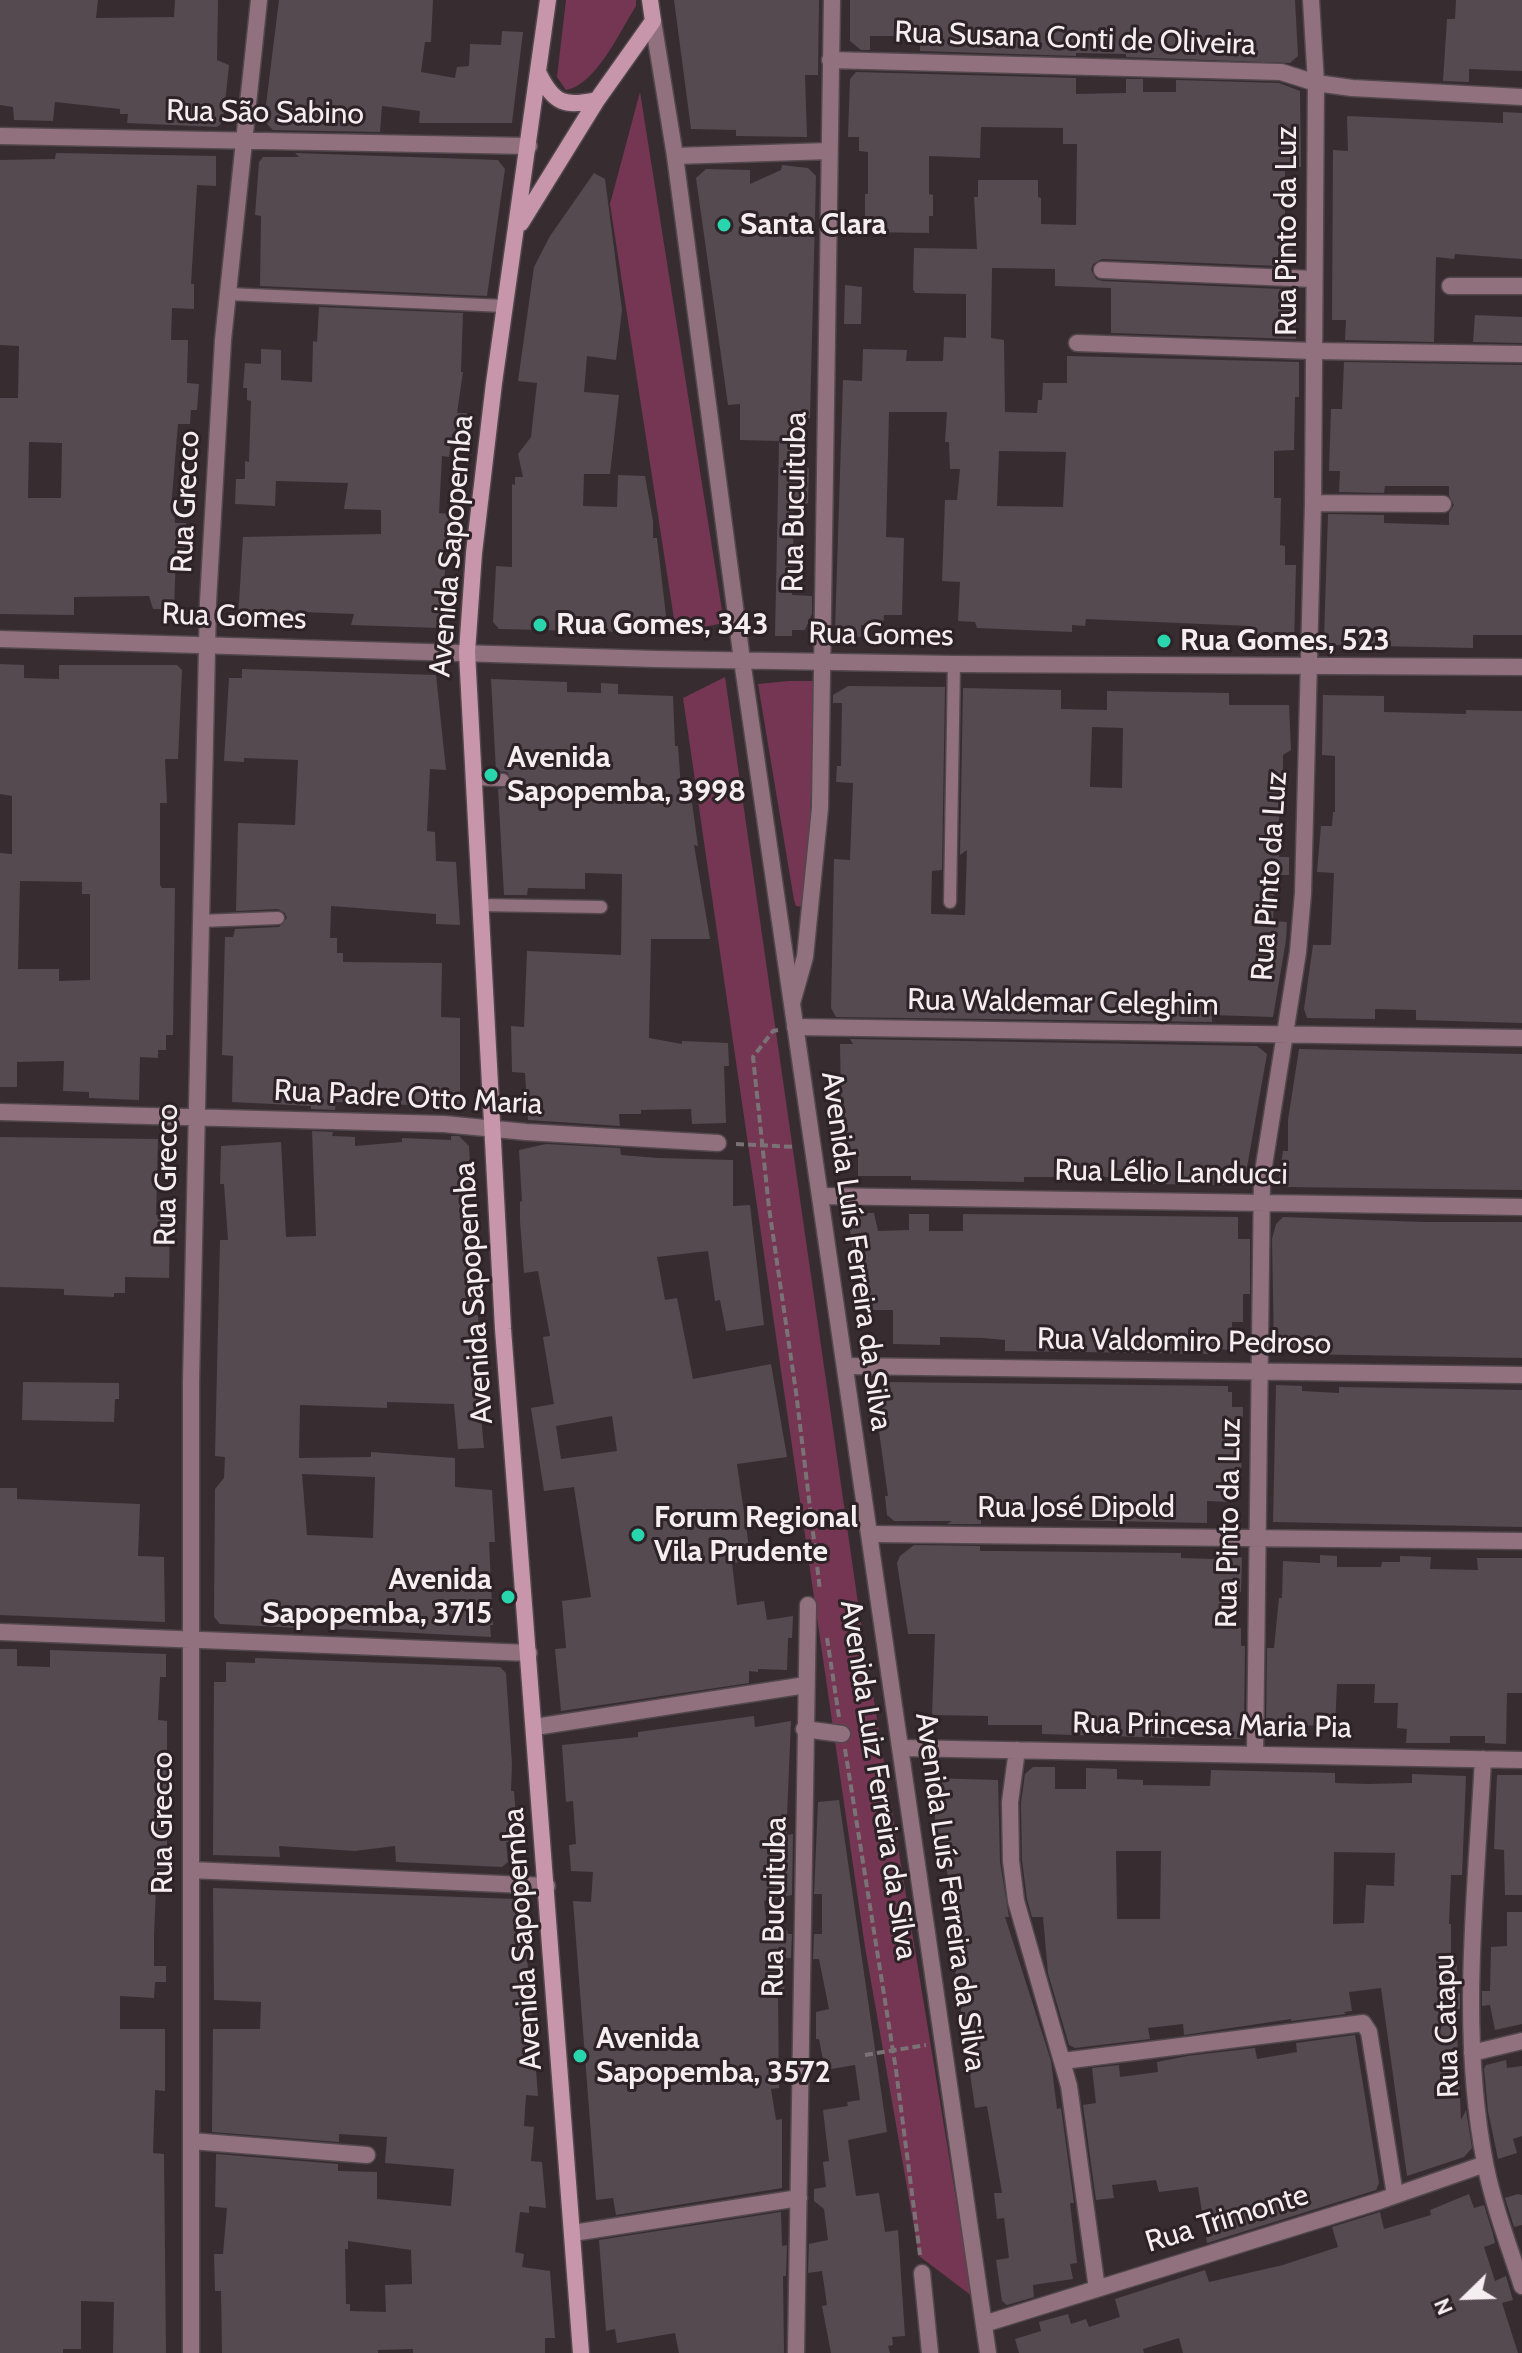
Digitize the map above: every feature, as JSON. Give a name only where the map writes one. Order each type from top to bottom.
[{"type":"main road","name":"Avenida Sapopemba","points":[[548,0],[474,553],[467,652],[503,1329],[581,2353]]},
{"type":"main road","points":[[650,0],[653,21]]},
{"type":"main road","name":"Avenida Sapopemba","points":[[517,230],[597,100],[653,21]]},
{"type":"main road","points":[[539,74],[550,94],[562,102],[573,104],[597,100]]},
{"type":"street","name":"Rua Grecco","points":[[191,2353],[191,1382],[207,644],[222,355],[259,0]]},
{"type":"street","name":"Rua Bucuituba","points":[[792,1003],[805,957],[820,808],[832,0]]},
{"type":"street","name":"Rua Pinto da Luz","points":[[1255,1754],[1262,1178],[1298,952],[1303,893],[1313,503],[1316,83],[1311,0]]},
{"type":"street","points":[[653,21],[675,156],[829,151]]},
{"type":"street","name":"Rua Susana Conti de Oliveira","points":[[830,60],[1281,72],[1316,83],[1522,97]]},
{"type":"street","name":"Rua São Sabino","points":[[0,136],[529,146]]},
{"type":"street","name":"Avenida Luís Ferreira da Silva","points":[[675,156],[742,660],[988,2353]]},
{"type":"street","points":[[1102,270],[1314,279]]},
{"type":"street","points":[[1450,286],[1522,286]]},
{"type":"street","points":[[1077,343],[1522,354]]},
{"type":"street","points":[[1313,503],[1443,504]]},
{"type":"street","name":"Rua Gomes","points":[[0,639],[821,662],[1522,667]]},
{"type":"street","name":"Rua Waldemar Celeghim","points":[[795,1027],[1522,1038]]},
{"type":"street","name":"Rua Padre Otto Maria","points":[[0,1112],[444,1124],[718,1143]]},
{"type":"street","name":"Rua Lélio Landucci","points":[[820,1196],[1522,1207]]},
{"type":"street","name":"Rua Valdomiro Pedroso","points":[[845,1366],[1522,1375]]},
{"type":"street","name":"Rua José Dipold","points":[[870,1534],[1522,1541]]},
{"type":"street","name":"Rua Bucuituba","points":[[796,2353],[804,1729],[815,1604]]},
{"type":"street","points":[[0,1632],[529,1653]]},
{"type":"street","points":[[535,1727],[806,1685]]},
{"type":"street","points":[[804,1729],[842,1734]]},
{"type":"street","name":"Rua Princesa Maria Pia","points":[[901,1748],[1522,1760]]},
{"type":"street","points":[[1017,1750],[1010,1802],[1011,1861],[1016,1901],[1063,2061],[1097,2289]]},
{"type":"street","name":"Rua Catapu","points":[[1483,1759],[1471,1931],[1472,2053],[1485,2164],[1522,2286]]},
{"type":"street","points":[[191,1870],[547,1886]]},
{"type":"street","points":[[1063,2061],[1363,2023],[1369,2032],[1395,2195]]},
{"type":"street","points":[[1472,2053],[1522,2041]]},
{"type":"street","points":[[191,2141],[367,2155]]},
{"type":"street","name":"Rua Trimonte","points":[[984,2324],[1485,2164]]},
{"type":"street","points":[[573,2233],[799,2198]]},
{"type":"street","points":[[922,2273],[930,2353]]},
{"type":"lane","points":[[228,294],[505,306]]},
{"type":"lane","points":[[950,902],[954,664]]},
{"type":"lane","points":[[472,779],[503,780]]},
{"type":"lane","points":[[479,905],[601,907]]},
{"type":"lane","points":[[200,921],[278,918]]},
{"type":"path","name":"Avenida Luiz Ferreira da Silva","points":[[773,1031],[753,1057],[815,1604]]},
{"type":"path","points":[[718,1143],[813,1148]]},
{"type":"path","name":"Avenida Luiz Ferreira da Silva","points":[[826,1633],[893,2050],[922,2273]]},
{"type":"path","points":[[842,1734],[901,1748]]},
{"type":"path","points":[[865,2055],[943,2042]]},
{"type":"shaded area","points":[[566,0],[636,0],[636,6],[597,68],[577,86],[566,90],[557,77]]},
{"type":"shaded area","points":[[640,92],[724,623],[676,632],[610,204]]},
{"type":"shaded area","points":[[725,677],[859,1610],[972,2296],[919,2256],[865,1947],[683,698]]},
{"type":"shaded area","points":[[814,681],[808,904],[804,907],[796,906],[794,900],[758,684]]},
{"type":"building","points":[[0,0],[98,0],[96,18],[174,17],[175,0],[218,0],[217,60],[229,65],[223,122],[217,127],[127,123],[128,114],[120,114],[120,109],[55,102],[53,121],[14,120],[13,107],[0,105]]},
{"type":"building","points":[[279,0],[433,0],[431,42],[425,42],[421,72],[455,78],[457,67],[469,66],[470,44],[501,45],[502,31],[523,32],[512,123],[419,123],[420,111],[382,106],[380,132],[273,130],[264,121]]},
{"type":"building","points":[[674,0],[819,0],[818,75],[805,75],[807,137],[736,136],[736,130],[691,129]]},
{"type":"building","points":[[850,0],[1295,0],[1298,56],[1290,63],[1126,57],[1126,54],[1076,53],[1076,56],[920,51],[920,40],[912,40],[912,36],[870,36],[870,50],[861,50],[850,41]]},
{"type":"building","points":[[1456,0],[1522,0],[1522,71],[1469,69],[1469,82],[1443,81],[1447,19],[1455,19]]},
{"type":"building","points":[[856,72],[1076,78],[1076,94],[1126,93],[1126,79],[1143,79],[1143,92],[1176,92],[1176,80],[1279,83],[1300,91],[1301,167],[1285,167],[1285,237],[1293,237],[1292,259],[1277,258],[1278,266],[1102,259],[1093,264],[1091,270],[1096,279],[1102,281],[1281,289],[1280,305],[1295,305],[1296,339],[1111,333],[1111,288],[1055,286],[1055,269],[998,268],[992,268],[991,338],[1004,340],[1005,412],[1037,413],[1043,383],[1067,383],[1067,356],[1299,362],[1294,450],[1274,451],[1274,498],[1281,498],[1280,545],[1285,546],[1285,565],[1296,565],[1294,645],[1248,645],[1249,626],[1086,619],[1085,626],[1072,625],[1072,632],[977,628],[975,622],[958,621],[960,582],[942,581],[945,500],[957,500],[960,469],[950,469],[949,442],[945,442],[947,412],[889,412],[886,537],[904,538],[902,615],[884,615],[883,626],[861,625],[861,637],[841,636],[835,630],[843,380],[862,381],[863,349],[907,350],[906,361],[943,361],[944,337],[966,338],[966,294],[915,293],[914,248],[977,249],[974,197],[978,197],[978,180],[1038,180],[1041,224],[1076,225],[1077,144],[1063,144],[1063,128],[981,127],[980,158],[929,156],[929,194],[933,195],[933,216],[929,216],[929,233],[868,232],[865,194],[868,194],[868,152],[859,151],[859,137],[848,137],[850,79]],"holes":[[[999,451],[1066,452],[1063,507],[997,506]]]},
{"type":"building","points":[[1503,112],[1522,113],[1522,259],[1455,254],[1454,259],[1436,257],[1434,342],[1345,340],[1346,320],[1332,320],[1333,150],[1348,151],[1347,116],[1503,123]]},
{"type":"building","points":[[56,153],[216,156],[216,186],[197,185],[191,284],[194,284],[194,309],[172,308],[171,340],[188,340],[187,383],[199,384],[197,410],[191,410],[190,424],[178,424],[171,508],[174,508],[175,523],[186,523],[184,554],[176,554],[174,609],[153,609],[149,596],[74,597],[74,615],[0,614],[0,398],[18,398],[19,346],[0,345],[0,160],[55,159]],"holes":[[[29,442],[62,443],[61,498],[28,498]]]},
{"type":"building","points":[[295,153],[498,160],[505,169],[487,296],[260,286],[261,216],[255,215],[259,162],[263,157],[299,157]]},
{"type":"building","points":[[782,165],[808,168],[816,176],[810,418],[795,419],[794,468],[809,468],[808,503],[794,511],[792,595],[812,596],[812,614],[805,630],[792,630],[792,636],[775,636],[779,441],[740,440],[740,404],[728,405],[696,178],[706,169],[750,170],[750,184],[781,170]]},
{"type":"building","points":[[594,173],[605,179],[622,310],[616,360],[587,356],[584,392],[619,395],[610,474],[584,474],[583,506],[617,507],[618,475],[645,476],[653,538],[657,538],[668,633],[499,629],[493,622],[496,566],[512,567],[512,484],[515,485],[515,477],[523,477],[518,454],[531,437],[537,383],[518,381],[534,267],[550,236]]},
{"type":"building","points":[[845,285],[862,287],[861,324],[844,324]]},
{"type":"building","points":[[319,307],[463,313],[463,372],[457,413],[467,413],[464,435],[452,434],[449,457],[442,456],[439,513],[450,514],[440,628],[351,625],[354,614],[302,612],[302,622],[238,619],[243,537],[381,534],[381,510],[344,509],[348,483],[276,481],[275,506],[235,504],[236,479],[245,479],[245,461],[249,462],[251,401],[247,400],[247,388],[243,388],[245,363],[261,364],[261,349],[281,350],[281,380],[312,382],[313,341],[317,342]]},
{"type":"building","points":[[1475,315],[1522,317],[1522,343],[1473,342]]},
{"type":"building","points":[[1344,362],[1522,365],[1522,635],[1473,635],[1473,648],[1331,645],[1324,638],[1328,514],[1384,515],[1384,523],[1449,525],[1449,513],[1454,505],[1449,486],[1385,486],[1384,493],[1339,492],[1340,471],[1329,471],[1331,409],[1342,409]]},
{"type":"building","points":[[0,664],[24,665],[24,678],[59,679],[59,665],[177,665],[182,670],[178,759],[165,759],[167,803],[160,803],[160,885],[162,888],[175,888],[173,1035],[166,1035],[166,1050],[158,1050],[158,1058],[140,1057],[139,1100],[89,1098],[89,1092],[63,1091],[64,1061],[17,1062],[17,1087],[0,1087],[0,853],[12,854],[12,796],[0,794]],"holes":[[[20,881],[82,882],[82,894],[90,894],[90,980],[59,981],[59,969],[18,969]]]},
{"type":"building","points":[[242,669],[436,675],[446,770],[430,769],[427,831],[435,832],[436,861],[456,862],[460,925],[436,924],[436,914],[331,906],[330,938],[337,938],[337,953],[343,953],[343,962],[442,963],[441,1017],[460,1018],[460,1107],[336,1102],[335,1110],[232,1102],[233,1056],[222,1055],[225,937],[233,937],[235,929],[279,927],[287,918],[278,909],[236,911],[238,823],[295,825],[298,760],[244,758],[244,762],[224,761],[229,678],[242,678]]},
{"type":"building","points":[[491,679],[567,682],[567,692],[601,693],[601,683],[618,684],[618,694],[673,696],[682,803],[692,803],[698,846],[694,845],[710,939],[651,939],[649,1038],[682,1044],[682,1041],[728,1043],[729,1066],[724,1066],[726,1123],[692,1124],[691,1109],[641,1110],[641,1114],[619,1114],[620,1126],[528,1120],[525,1073],[512,1072],[511,1026],[524,1027],[527,951],[621,955],[622,874],[585,873],[585,889],[528,888],[527,895],[504,895],[498,789],[508,787],[512,780],[507,772],[496,771]]},
{"type":"building","points":[[848,686],[945,687],[942,870],[932,871],[931,914],[965,915],[967,850],[960,855],[963,688],[1061,690],[1061,709],[1107,710],[1107,691],[1229,693],[1229,705],[1289,705],[1291,750],[1283,755],[1283,788],[1279,788],[1279,857],[1289,857],[1289,875],[1275,875],[1273,921],[1287,922],[1273,1017],[1212,1015],[1212,1022],[836,1017],[831,1008],[834,859],[850,860],[853,783],[836,782],[837,766],[841,766],[842,703],[833,703],[833,695]],"holes":[[[1092,727],[1123,728],[1122,788],[1090,787]]]},
{"type":"building","points":[[1323,695],[1384,696],[1384,712],[1466,714],[1466,710],[1522,711],[1522,1023],[1416,1020],[1416,1010],[1375,1009],[1375,1019],[1307,1018],[1304,1009],[1313,945],[1331,945],[1334,873],[1317,872],[1321,826],[1332,826],[1335,812],[1335,756],[1322,755]]},
{"type":"building","points":[[850,1039],[1257,1046],[1267,1054],[1246,1173],[1237,1185],[1153,1184],[1144,1172],[1109,1169],[1109,1177],[1024,1177],[1024,1182],[858,1176],[858,1152],[856,1149],[842,1149],[840,1044],[853,1044]]},
{"type":"building","points":[[1299,1049],[1522,1054],[1522,1190],[1284,1187],[1279,1177],[1283,1151],[1288,1151],[1288,1120]]},
{"type":"building","points":[[312,1131],[355,1137],[355,1146],[402,1142],[402,1138],[451,1140],[451,1136],[459,1136],[469,1146],[472,1199],[462,1199],[463,1252],[472,1252],[472,1315],[478,1315],[480,1343],[474,1343],[484,1448],[458,1449],[454,1404],[387,1402],[387,1408],[300,1405],[299,1458],[371,1457],[371,1452],[455,1458],[455,1487],[492,1490],[495,1542],[489,1542],[491,1637],[338,1629],[339,1625],[328,1623],[300,1622],[300,1628],[220,1624],[214,1617],[215,1489],[224,1478],[225,1457],[215,1456],[220,1240],[228,1240],[224,1184],[220,1184],[221,1146],[281,1142],[286,1237],[316,1236]],"holes":[[[302,1474],[375,1477],[373,1538],[307,1535]]]},
{"type":"building","points":[[0,1137],[158,1139],[156,1215],[170,1215],[169,1278],[125,1277],[125,1293],[114,1293],[114,1297],[64,1295],[64,1289],[0,1287]]},
{"type":"building","points":[[546,1144],[620,1148],[621,1155],[733,1160],[733,1206],[750,1205],[764,1325],[726,1331],[720,1300],[715,1301],[708,1251],[657,1257],[665,1300],[677,1298],[693,1379],[771,1364],[787,1457],[737,1464],[751,1561],[732,1563],[737,1605],[764,1601],[767,1620],[793,1616],[792,1638],[788,1638],[787,1670],[758,1669],[758,1672],[749,1671],[749,1683],[561,1711],[555,1649],[566,1648],[562,1601],[591,1597],[574,1487],[544,1491],[531,1408],[554,1404],[543,1337],[550,1336],[538,1271],[524,1273],[519,1150]],"holes":[[[612,1416],[617,1451],[561,1459],[556,1426]]]},
{"type":"building","points":[[853,1213],[874,1213],[878,1231],[909,1230],[909,1214],[929,1214],[929,1231],[963,1231],[963,1214],[1238,1217],[1238,1239],[1250,1239],[1250,1294],[1243,1294],[1243,1322],[1232,1322],[1232,1350],[1217,1349],[1217,1354],[1005,1351],[1005,1340],[983,1338],[940,1337],[940,1345],[893,1344],[893,1310],[861,1310],[849,1223]]},
{"type":"building","points":[[1283,1217],[1522,1222],[1522,1358],[1295,1354],[1286,1352],[1286,1348],[1274,1347],[1272,1239],[1276,1224]]},
{"type":"building","points":[[23,1382],[119,1383],[114,1422],[22,1420]]},
{"type":"building","points":[[886,1382],[1228,1386],[1228,1392],[1232,1392],[1232,1407],[1243,1407],[1241,1482],[1229,1482],[1228,1502],[1207,1501],[1207,1523],[1059,1520],[1059,1510],[981,1509],[981,1524],[894,1521],[887,1515],[885,1496],[888,1496],[875,1403],[885,1403]]},
{"type":"building","points":[[1276,1385],[1302,1386],[1302,1391],[1339,1393],[1339,1387],[1522,1390],[1522,1527],[1273,1522]]},
{"type":"building","points":[[0,1488],[17,1488],[17,1499],[140,1504],[138,1556],[164,1557],[165,1622],[0,1615]]},
{"type":"building","points":[[914,1545],[980,1546],[980,1551],[1181,1553],[1181,1558],[1215,1559],[1215,1554],[1235,1554],[1242,1558],[1241,1592],[1232,1592],[1230,1628],[1241,1628],[1241,1646],[1245,1646],[1244,1731],[1241,1731],[1241,1739],[1223,1739],[1223,1726],[1174,1725],[1174,1738],[1042,1734],[1042,1725],[988,1725],[988,1716],[932,1715],[935,1634],[908,1634],[897,1563],[900,1556]]},
{"type":"building","points":[[1320,1555],[1337,1556],[1337,1567],[1381,1567],[1382,1562],[1400,1562],[1400,1556],[1431,1557],[1430,1569],[1478,1570],[1477,1558],[1522,1558],[1522,1693],[1507,1693],[1506,1744],[1485,1743],[1485,1736],[1450,1736],[1450,1743],[1406,1743],[1407,1729],[1397,1728],[1398,1703],[1374,1703],[1375,1684],[1337,1684],[1335,1726],[1280,1725],[1280,1731],[1266,1731],[1267,1648],[1274,1648],[1279,1598],[1282,1598],[1283,1561],[1320,1563]]},
{"type":"building","points":[[0,1649],[17,1649],[17,1666],[50,1667],[50,1650],[166,1654],[166,1677],[160,1677],[158,1720],[167,1721],[167,1889],[156,1888],[154,1966],[166,1966],[166,1982],[155,1982],[154,1998],[120,1996],[120,2029],[165,2029],[165,2091],[155,2090],[153,2153],[164,2154],[166,2353],[113,2353],[114,2302],[81,2301],[81,2349],[63,2349],[63,2353],[0,2353]]},
{"type":"building","points":[[255,1658],[500,1667],[506,1673],[511,1791],[514,1791],[518,1843],[506,1842],[508,1862],[502,1867],[396,1862],[395,1846],[355,1851],[279,1846],[280,1857],[213,1855],[214,1682],[226,1682],[226,1662],[255,1663]]},
{"type":"building","points":[[754,1716],[755,1727],[791,1721],[787,1835],[793,1834],[792,1895],[764,1901],[768,1933],[787,1930],[788,1934],[792,1934],[791,1958],[786,1958],[784,1995],[778,1996],[779,2088],[771,2089],[776,2120],[782,2119],[782,2188],[616,2215],[613,2198],[596,2200],[573,1901],[591,1902],[593,1872],[571,1871],[569,1845],[576,1844],[573,1801],[566,1802],[562,1745],[638,1737],[638,1732]]},
{"type":"building","points":[[1033,1767],[1055,1767],[1055,1789],[1086,1789],[1086,1768],[1117,1769],[1117,1779],[1143,1780],[1143,1785],[1210,1786],[1211,1770],[1335,1773],[1335,1783],[1368,1784],[1412,1783],[1412,1774],[1466,1776],[1462,1875],[1451,1875],[1449,1924],[1451,1964],[1457,1963],[1456,1994],[1460,1993],[1460,2009],[1456,2009],[1461,2120],[1466,2110],[1472,2148],[1464,2157],[1407,2176],[1381,1988],[1349,1992],[1352,2011],[1344,2012],[1346,2014],[1184,2035],[1183,2024],[1148,2028],[1150,2039],[1075,2048],[1069,2045],[1048,1973],[1043,1917],[1032,1917],[1027,1899],[1022,1860],[1021,1803],[1025,1774]],"holes":[[[1116,1851],[1161,1851],[1160,1919],[1117,1919]],[[1334,1852],[1395,1853],[1394,1886],[1366,1885],[1364,1923],[1333,1924]]]},
{"type":"building","points":[[1497,1775],[1522,1775],[1522,1895],[1505,1895],[1504,1850],[1494,1849]]},
{"type":"building","points":[[930,1778],[998,1780],[1000,1862],[1009,1917],[1005,1917],[1051,2061],[1057,2109],[1061,2108],[1074,2203],[1070,2203],[1077,2263],[1070,2264],[1073,2279],[1033,2285],[1034,2297],[1007,2305],[1002,2301],[996,2260],[1009,2258],[1004,2218],[997,2219],[994,2193],[1002,2193],[987,2106],[975,2108],[949,1928],[953,1928],[950,1891],[945,1857],[940,1858]]},
{"type":"building","points":[[839,1800],[887,2132],[848,2140],[856,2196],[879,2193],[885,2232],[898,2230],[905,2336],[892,2337],[893,2345],[888,2346],[890,2353],[831,2353],[822,2306],[827,2305],[822,2271],[808,2273],[809,2244],[828,2240],[824,2209],[814,2201],[814,2189],[826,2187],[823,2162],[829,2161],[823,2110],[848,2106],[847,2102],[860,2100],[855,2065],[825,2070],[819,2039],[816,2039],[816,2012],[829,2009],[819,1959],[813,1959],[814,1934],[822,1934],[822,1894],[814,1894],[818,1802]]},
{"type":"building","points":[[213,1888],[515,1899],[523,1905],[538,2096],[526,2095],[524,2126],[534,2127],[531,2161],[542,2162],[546,2208],[529,2206],[529,2213],[520,2212],[515,2252],[524,2254],[522,2267],[550,2271],[555,2338],[545,2338],[545,2353],[413,2353],[413,2349],[378,2350],[378,2353],[222,2353],[221,2291],[215,2291],[214,2254],[223,2254],[227,2208],[215,2207],[216,2154],[338,2164],[338,2171],[377,2172],[377,2199],[451,2206],[454,2169],[385,2163],[387,2137],[339,2134],[339,2142],[212,2132],[213,2029],[260,2029],[261,2002],[214,2000]],"holes":[[[348,2241],[411,2250],[412,2284],[385,2285],[386,2312],[350,2311],[350,2304],[346,2304],[345,2249],[348,2249]]]},
{"type":"building","points":[[1507,1912],[1522,1912],[1522,2024],[1495,2030],[1490,2005],[1482,2006],[1482,1991],[1490,1991],[1491,1947],[1507,1946]]},
{"type":"building","points":[[1355,2035],[1379,2183],[1376,2190],[1207,2243],[1198,2187],[1159,2192],[1156,2180],[1112,2185],[1114,2198],[1096,2200],[1083,2105],[1096,2103],[1092,2068],[1119,2065],[1120,2077],[1158,2072],[1157,2062],[1187,2056],[1255,2048],[1257,2059],[1297,2052],[1296,2043]]},
{"type":"building","points":[[1506,2060],[1507,2068],[1522,2066],[1522,2136],[1513,2139],[1517,2153],[1498,2159],[1488,2111],[1484,2069],[1486,2065]]},
{"type":"building","points":[[1469,2194],[1474,2208],[1484,2205],[1493,2234],[1495,2243],[1484,2247],[1495,2281],[1506,2276],[1513,2300],[1502,2303],[1518,2353],[1183,2353],[1179,2338],[1143,2349],[1144,2353],[1019,2353],[1015,2339],[1041,2331],[1039,2322],[1068,2314],[1071,2324],[1086,2319],[1089,2327],[1120,2317],[1115,2299],[1205,2270],[1209,2282],[1283,2265],[1338,2247],[1332,2227],[1380,2212],[1384,2229],[1431,2215],[1430,2210]]},
{"type":"building","points":[[1522,2195],[1522,2225],[1514,2227],[1505,2198]]},
{"type":"building","points":[[781,2212],[782,2246],[787,2245],[786,2276],[783,2276],[784,2353],[679,2353],[675,2333],[617,2343],[615,2329],[606,2331],[599,2240]]},
{"type":"place","name":"Santa Clara","points":[[724,225]]},
{"type":"place","name":"Rua Gomes, 343","points":[[540,625]]},
{"type":"place","name":"Rua Gomes, 523","points":[[1164,641]]},
{"type":"place","name":"Avenida Sapopemba, 3998","points":[[491,775]]},
{"type":"place","name":"Forum Regional Vila Prudente","points":[[638,1535]]},
{"type":"place","name":"Avenida Sapopemba, 3715","points":[[508,1597]]},
{"type":"place","name":"Avenida Sapopemba, 3572","points":[[580,2056]]}]
